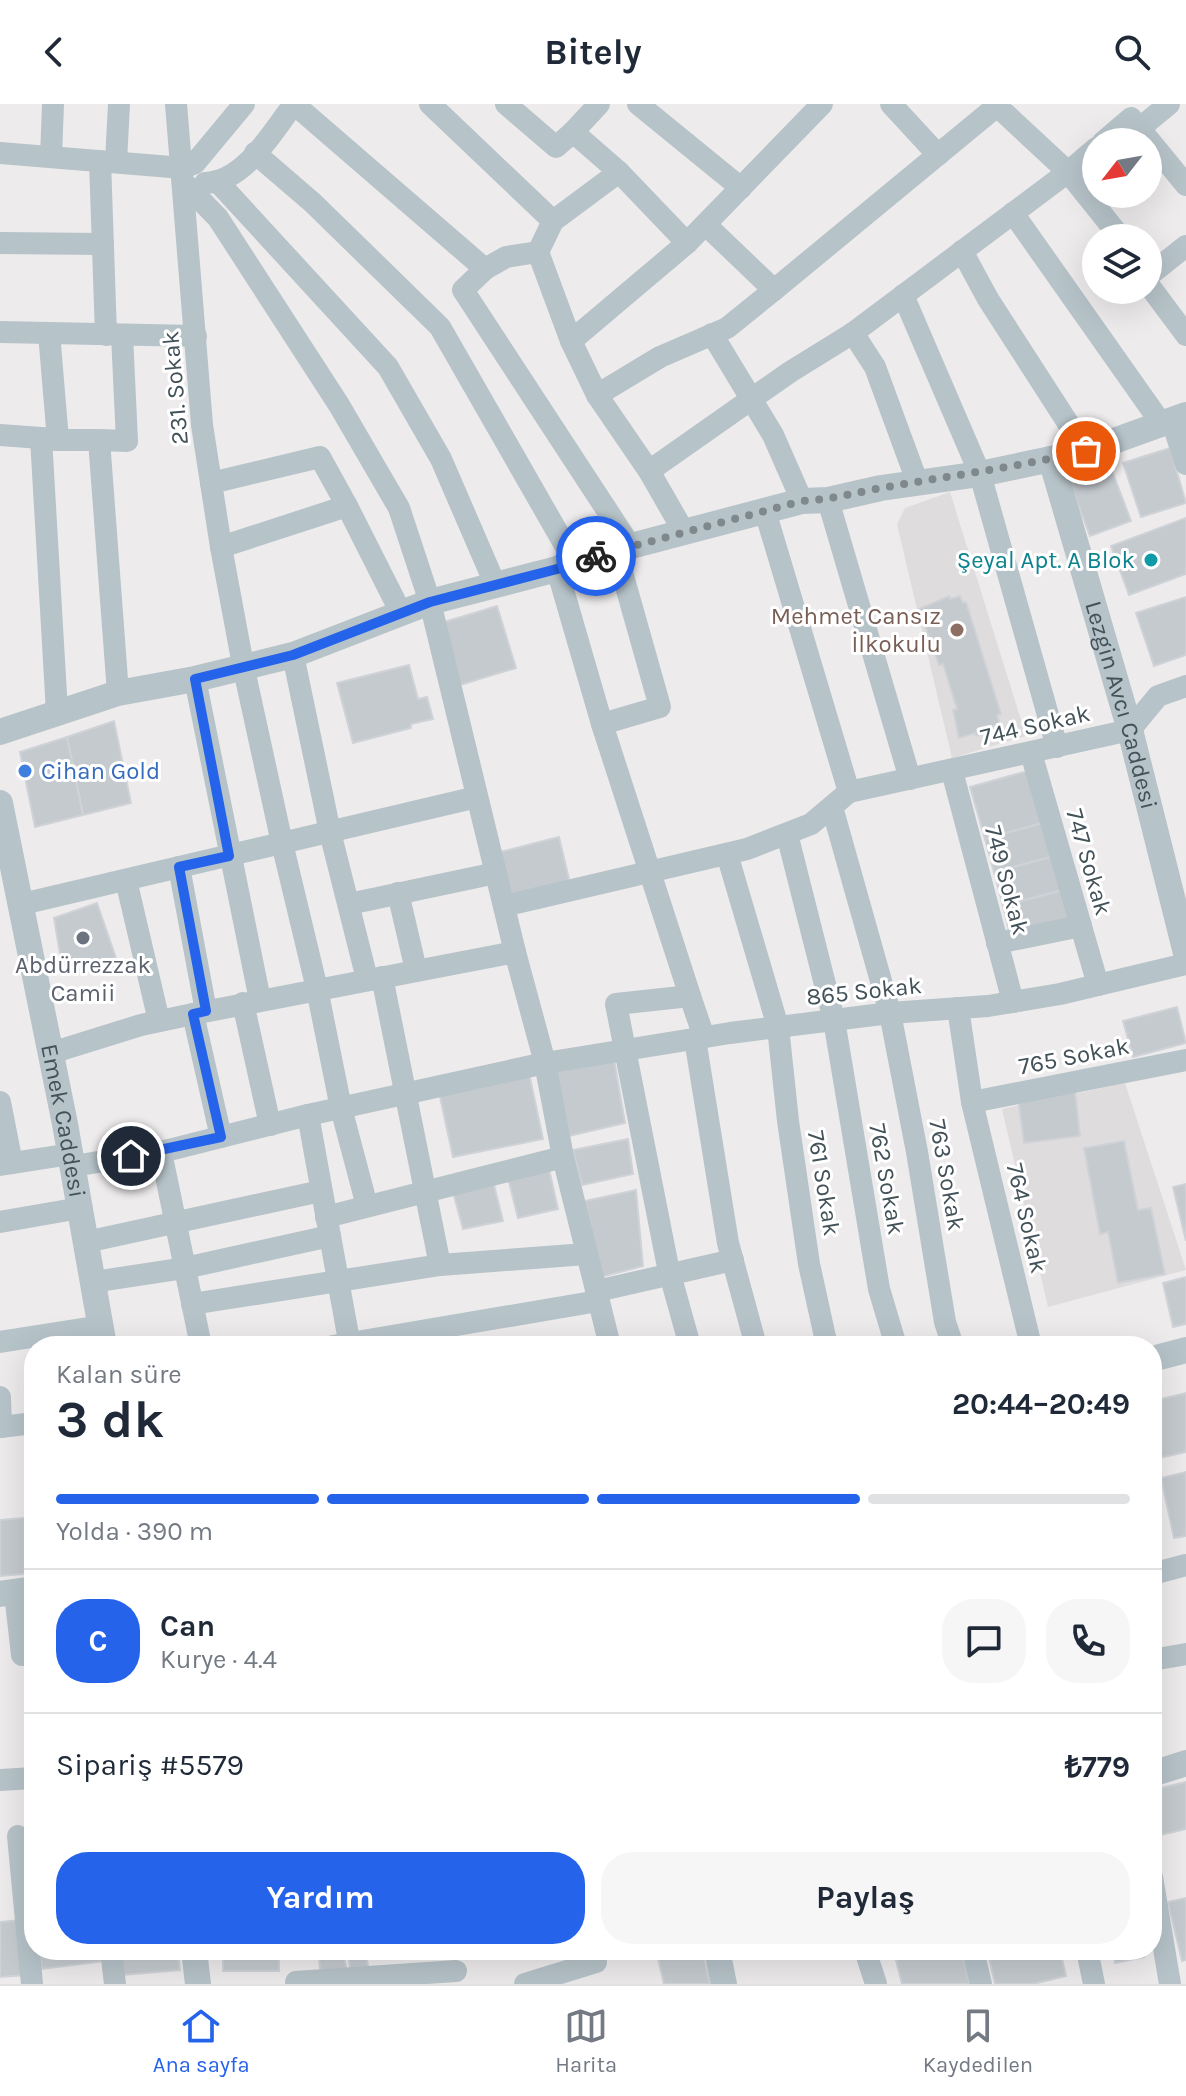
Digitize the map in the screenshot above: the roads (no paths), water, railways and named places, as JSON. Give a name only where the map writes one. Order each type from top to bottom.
[{"type":"street","points":[[51,157],[53,104]]},
{"type":"street","points":[[0,435],[127,441],[103,244],[108,162],[119,104]]},
{"type":"street","name":"231. Sokak","points":[[176,104],[202,425],[221,547],[282,843],[317,989],[341,1108],[367,1206]]},
{"type":"street","points":[[183,175],[244,104]]},
{"type":"street","points":[[218,182],[246,164],[294,104],[485,269]]},
{"type":"street","points":[[430,104],[553,221]]},
{"type":"street","points":[[506,104],[556,147],[599,104]]},
{"type":"street","points":[[638,104],[741,188]]},
{"type":"street","points":[[571,341],[687,243],[822,104]]},
{"type":"street","points":[[891,104],[938,155]]},
{"type":"street","points":[[1119,128],[1131,118],[1140,128],[1169,104]]},
{"type":"street","points":[[597,395],[660,357],[727,328],[998,105],[1068,172],[1110,224]]},
{"type":"street","points":[[573,132],[619,172],[687,243]]},
{"type":"street","points":[[0,153],[108,162],[218,182],[388,367],[441,459],[495,584]]},
{"type":"street","points":[[255,153],[313,203],[440,327],[565,565],[602,724],[690,996],[700,1038],[728,1243],[753,1336]]},
{"type":"street","points":[[1162,155],[1186,185]]},
{"type":"street","points":[[649,471],[853,333],[1082,160]]},
{"type":"street","points":[[619,172],[553,221],[538,252],[571,341],[597,395],[649,471],[684,532]]},
{"type":"street","points":[[183,175],[218,218],[339,405],[399,508],[430,602],[545,1063],[563,1157],[608,1336]]},
{"type":"street","points":[[1013,213],[1173,420],[1186,464]]},
{"type":"street","points":[[706,225],[774,290]]},
{"type":"street","points":[[0,243],[103,244]]},
{"type":"street","points":[[1162,265],[1186,246]]},
{"type":"street","points":[[962,251],[988,299],[1086,451]]},
{"type":"street","points":[[538,252],[506,257],[485,269],[463,290],[623,549],[660,707],[602,724]]},
{"type":"street","points":[[903,295],[980,474],[1057,747]]},
{"type":"street","points":[[1162,297],[1186,335]]},
{"type":"street","points":[[0,332],[196,336]]},
{"type":"street","points":[[49,333],[57,712]]},
{"type":"street","points":[[853,333],[875,367],[918,484]]},
{"type":"street","points":[[712,334],[750,400],[815,500],[910,779]]},
{"type":"street","points":[[9,729],[118,693],[195,679],[293,655],[430,602],[684,532],[815,500],[980,474],[1086,451],[1173,420]]},
{"type":"street","points":[[99,440],[118,693]]},
{"type":"street","points":[[211,483],[320,457],[401,613]]},
{"type":"street","name":"Lezgin Avcı Caddesi","points":[[1051,459],[1130,730],[1186,953]]},
{"type":"street","points":[[221,547],[347,506]]},
{"type":"street","points":[[504,906],[727,854],[811,824],[849,792],[765,511]]},
{"type":"street","points":[[293,655],[330,832],[406,1094],[440,1265]]},
{"type":"street","points":[[195,679],[229,856],[270,1125]]},
{"type":"street","points":[[1130,730],[1158,696],[1186,686]]},
{"type":"street","name":"744 Sokak","points":[[849,792],[1130,730]]},
{"type":"street","name":"747 Sokak","points":[[1031,753],[1098,985]]},
{"type":"street","name":"749 Sokak","points":[[952,771],[1013,1002]]},
{"type":"street","points":[[22,904],[477,797]]},
{"type":"street","name":"Emek Caddesi","points":[[0,803],[72,1160],[103,1336]]},
{"type":"street","name":"763 Sokak","points":[[832,807],[890,1013],[950,1336]]},
{"type":"street","name":"762 Sokak","points":[[787,834],[834,1020],[879,1289],[893,1336]]},
{"type":"street","name":"761 Sokak","points":[[727,854],[778,1027],[807,1249],[825,1336]]},
{"type":"street","points":[[179,867],[221,1137]]},
{"type":"street","points":[[349,904],[496,873]]},
{"type":"street","points":[[126,880],[159,1021]]},
{"type":"street","points":[[398,893],[416,970]]},
{"type":"street","points":[[997,943],[1081,926]]},
{"type":"street","points":[[51,1053],[159,1021],[515,952]]},
{"type":"street","name":"865 Sokak","points":[[6,1164],[161,1152],[308,1115],[545,1063],[778,1027],[1013,1002],[1186,964]]},
{"type":"street","points":[[687,1336],[670,1275],[628,1051],[616,1004],[690,996]]},
{"type":"street","points":[[958,1008],[972,1102]]},
{"type":"street","name":"765 Sokak","points":[[972,1102],[1186,1060]]},
{"type":"street","points":[[0,1102],[6,1164]]},
{"type":"street","name":"764 Sokak","points":[[972,1102],[1029,1336]]},
{"type":"street","points":[[308,1115],[338,1280],[343,1336]]},
{"type":"street","points":[[161,1152],[199,1336]]},
{"type":"street","points":[[93,1282],[185,1268],[328,1226],[367,1206],[563,1157]]},
{"type":"street","points":[[86,1242],[321,1191]]},
{"type":"street","points":[[0,1222],[80,1208]]},
{"type":"street","points":[[192,1304],[440,1265],[586,1254]]},
{"type":"street","points":[[391,1336],[598,1296],[733,1260]]},
{"type":"street","points":[[0,1342],[24,1341]]},
{"type":"street","points":[[1162,1356],[1186,1350]]},
{"type":"street","points":[[0,1397],[1,1427],[24,1424]]},
{"type":"street","points":[[1162,1571],[1186,1565]]},
{"type":"street","points":[[16,1592],[24,1655]]},
{"type":"street","points":[[1162,1658],[1186,1654]]},
{"type":"street","points":[[1162,1771],[1186,1763]]},
{"type":"street","points":[[0,1780],[24,1779]]},
{"type":"street","points":[[17,1836],[24,1905]]},
{"type":"street","points":[[1162,1936],[1170,1984]]},
{"type":"street","points":[[30,1960],[32,1984]]},
{"type":"street","points":[[112,1960],[115,1984]]},
{"type":"street","points":[[195,1960],[198,1984]]},
{"type":"street","points":[[525,1984],[596,1960]]},
{"type":"street","points":[[719,1960],[724,1984]]},
{"type":"street","points":[[868,1960],[876,1984]]},
{"type":"street","points":[[975,1960],[981,1984]]},
{"type":"street","points":[[1089,1960],[1094,1984]]},
{"type":"street","points":[[296,1982],[456,1968]]},
{"type":"place","name":"Şeyal Apt. A Blok","points":[[1151,560]]},
{"type":"place","name":"Mehmet Cansız İlkokulu","points":[[957,630]]},
{"type":"place","name":"Cihan Gold","points":[[25,771]]},
{"type":"place","name":"Abdürrezzak Camii","points":[[83,938]]}]
